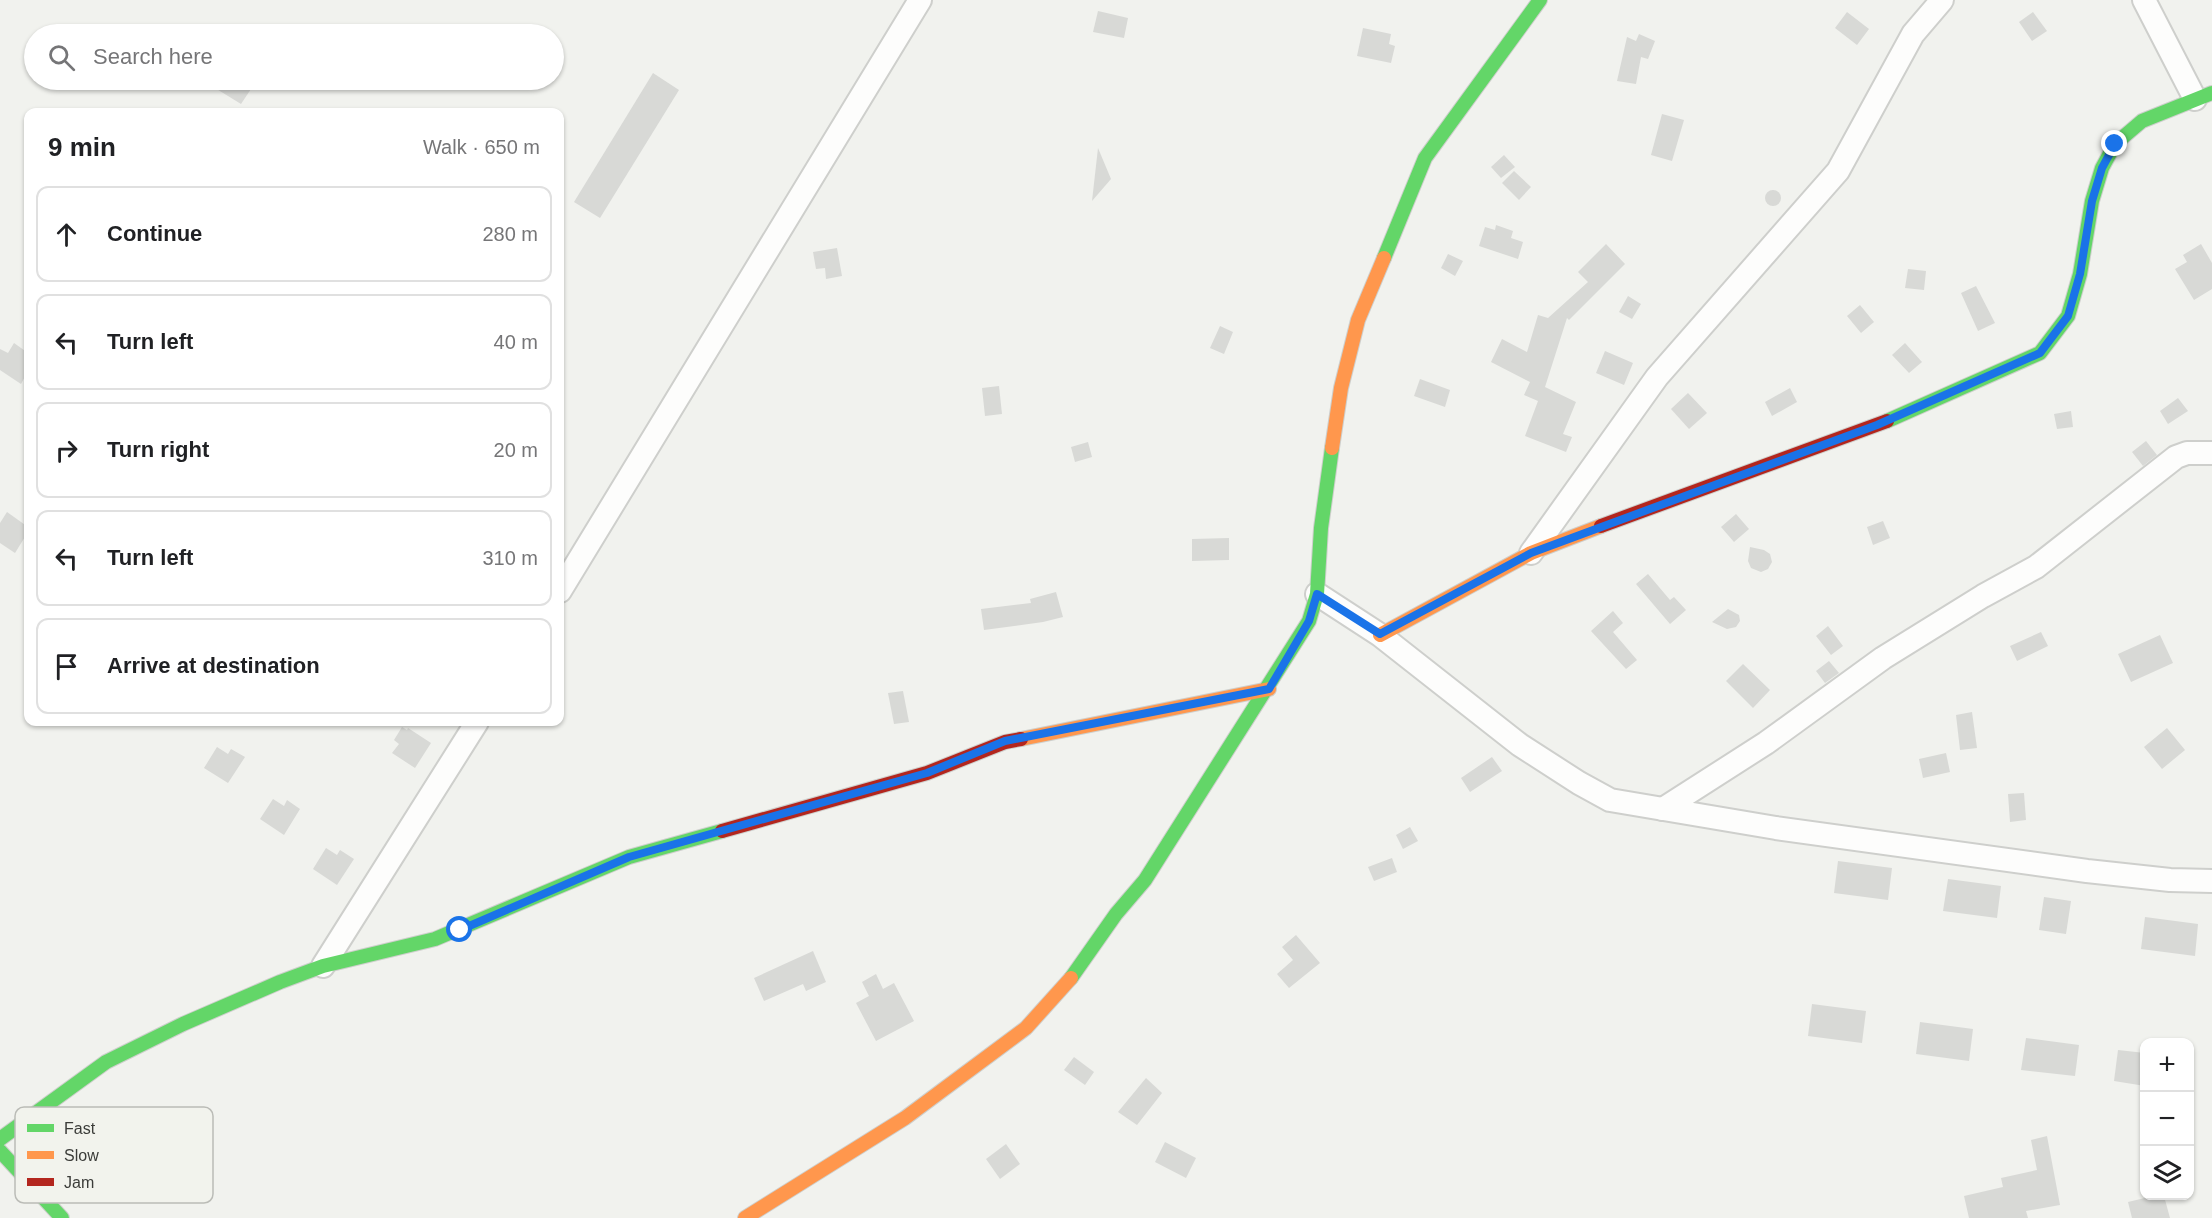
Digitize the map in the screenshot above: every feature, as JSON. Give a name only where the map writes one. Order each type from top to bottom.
[{"type":"street","points":[[564,584],[920,0]]},
{"type":"street","points":[[745,1218],[905,1118],[1026,1028],[1050,1003],[1145,880],[1269,689],[1309,621],[1317,594],[1320,528],[1341,388],[1358,320],[1425,158],[1540,0]]},
{"type":"street","points":[[1531,553],[1657,377],[1838,171],[1913,34],[1942,0]]},
{"type":"street","points":[[1380,634],[1531,553],[1877,425],[2040,353],[2068,316],[2080,274],[2092,201],[2102,168],[2115,144],[2142,121],[2204,96],[2144,0]]},
{"type":"street","points":[[1663,809],[1766,743],[1883,658],[1983,596],[2036,567],[2176,457],[2187,453],[2212,453]]},
{"type":"street","points":[[1317,594],[1380,634],[1447,690],[1560,772],[1610,800],[2075,870],[2170,880],[2212,881]]},
{"type":"street","points":[[43,1107],[106,1062],[280,982],[323,966],[435,939],[629,857],[927,773],[1005,741],[1269,689]]},
{"type":"street","points":[[323,966],[474,726]]},
{"type":"street","points":[[0,1138],[15,1127]]},
{"type":"street","points":[[0,1151],[15,1167]]},
{"type":"street","points":[[48,1203],[62,1218]]},
{"type":"building","points":[[1098,11],[1128,18],[1124,38],[1093,32]]},
{"type":"building","points":[[1847,12],[1869,29],[1857,45],[1835,28]]},
{"type":"building","points":[[2033,12],[2047,31],[2032,41],[2019,22]]},
{"type":"building","points":[[1363,28],[1391,34],[1389,44],[1395,46],[1391,63],[1357,56]]},
{"type":"building","points":[[1639,34],[1655,41],[1648,59],[1641,57],[1636,84],[1617,81],[1627,37],[1636,41]]},
{"type":"building","points":[[653,73],[679,90],[600,218],[574,202]]},
{"type":"building","points":[[218,90],[250,90],[241,104]]},
{"type":"building","points":[[1662,114],[1684,120],[1672,161],[1651,155]]},
{"type":"building","points":[[1098,148],[1111,179],[1092,201]]},
{"type":"building","points":[[1504,155],[1515,167],[1501,178],[1491,167]]},
{"type":"building","points":[[1514,171],[1531,187],[1519,200],[1502,183]]},
{"type":"building","points":[[1770,190],[1776,190],[1781,198],[1779,204],[1770,206],[1765,201],[1765,195]]},
{"type":"building","points":[[1496,225],[1513,231],[1511,238],[1523,242],[1518,259],[1479,246],[1485,227],[1495,230]]},
{"type":"building","points":[[1606,244],[1625,264],[1569,320],[1567,318],[1545,387],[1576,402],[1563,434],[1572,437],[1566,452],[1525,436],[1538,401],[1524,395],[1530,382],[1491,362],[1502,339],[1527,352],[1538,315],[1548,318],[1588,282],[1578,272]]},
{"type":"building","points":[[2201,244],[2212,263],[2212,289],[2194,300],[2175,269],[2187,262],[2183,255]]},
{"type":"building","points":[[837,248],[842,276],[826,279],[825,268],[816,269],[813,252]]},
{"type":"building","points":[[1448,254],[1463,261],[1455,276],[1441,268]]},
{"type":"building","points":[[1908,269],[1926,271],[1924,290],[1905,288]]},
{"type":"building","points":[[1976,286],[1995,323],[1978,331],[1961,293]]},
{"type":"building","points":[[1628,296],[1641,304],[1632,319],[1619,312]]},
{"type":"building","points":[[1860,305],[1874,322],[1861,333],[1847,316]]},
{"type":"building","points":[[1220,326],[1233,332],[1224,354],[1210,348]]},
{"type":"building","points":[[14,343],[24,350],[24,378],[21,384],[0,370],[0,349],[8,353]]},
{"type":"building","points":[[1905,343],[1922,362],[1909,373],[1892,355]]},
{"type":"building","points":[[1605,351],[1633,363],[1624,385],[1596,373]]},
{"type":"building","points":[[1420,379],[1450,390],[1445,407],[1414,396]]},
{"type":"building","points":[[999,386],[1002,414],[985,416],[982,388]]},
{"type":"building","points":[[1790,388],[1797,402],[1772,416],[1765,402]]},
{"type":"building","points":[[1688,393],[1707,413],[1689,429],[1671,409]]},
{"type":"building","points":[[2178,398],[2188,411],[2168,424],[2160,411]]},
{"type":"building","points":[[2071,411],[2073,427],[2057,429],[2054,414]]},
{"type":"building","points":[[2146,441],[2157,455],[2143,466],[2132,452]]},
{"type":"building","points":[[1088,442],[1092,457],[1075,462],[1071,447]]},
{"type":"building","points":[[7,512],[24,524],[24,538],[15,553],[0,543],[0,523]]},
{"type":"building","points":[[1736,514],[1749,529],[1734,542],[1721,527]]},
{"type":"building","points":[[1883,521],[1890,538],[1873,545],[1867,527]]},
{"type":"building","points":[[1229,538],[1229,560],[1192,561],[1192,539]]},
{"type":"building","points":[[1750,547],[1770,554],[1772,562],[1768,569],[1761,572],[1751,568],[1748,561]]},
{"type":"building","points":[[1648,574],[1670,600],[1674,597],[1686,610],[1670,624],[1636,584]]},
{"type":"building","points":[[1056,592],[1063,617],[984,630],[981,609],[1031,603],[1030,599]]},
{"type":"building","points":[[1728,609],[1739,615],[1740,621],[1736,627],[1727,629],[1712,622]]},
{"type":"building","points":[[1613,611],[1623,623],[1613,632],[1637,660],[1626,669],[1591,631]]},
{"type":"building","points":[[1828,626],[1843,646],[1831,655],[1816,636]]},
{"type":"building","points":[[2041,632],[2048,646],[2017,661],[2010,646]]},
{"type":"building","points":[[2160,635],[2173,663],[2131,682],[2118,654]]},
{"type":"building","points":[[1829,661],[1839,673],[1825,683],[1816,671]]},
{"type":"building","points":[[1743,664],[1770,690],[1753,708],[1726,681]]},
{"type":"building","points":[[903,691],[909,722],[894,724],[888,693]]},
{"type":"building","points":[[1972,712],[1977,748],[1960,750],[1956,715]]},
{"type":"building","points":[[402,727],[407,730],[408,728],[431,743],[415,768],[392,753],[399,744],[394,740]]},
{"type":"building","points":[[2167,728],[2185,750],[2162,769],[2144,747]]},
{"type":"building","points":[[217,747],[228,754],[231,749],[245,757],[228,783],[204,768]]},
{"type":"building","points":[[1946,753],[1950,772],[1923,778],[1919,759]]},
{"type":"building","points":[[1492,757],[1502,771],[1470,792],[1461,778]]},
{"type":"building","points":[[2024,793],[2026,820],[2010,822],[2008,794]]},
{"type":"building","points":[[273,799],[284,806],[287,800],[300,809],[284,835],[260,819]]},
{"type":"building","points":[[1410,827],[1418,841],[1403,849],[1396,835]]},
{"type":"building","points":[[326,848],[337,855],[340,850],[354,859],[337,885],[313,869]]},
{"type":"building","points":[[1392,858],[1397,872],[1374,881],[1368,867]]},
{"type":"building","points":[[1838,861],[1892,868],[1888,900],[1834,893]]},
{"type":"building","points":[[1948,879],[2001,886],[1997,918],[1943,911]]},
{"type":"building","points":[[2044,897],[2071,901],[2066,934],[2039,930]]},
{"type":"building","points":[[2145,917],[2198,924],[2195,956],[2141,949]]},
{"type":"building","points":[[1296,935],[1320,963],[1289,988],[1277,974],[1293,960],[1282,947]]},
{"type":"building","points":[[813,951],[826,982],[806,991],[803,984],[764,1001],[754,978]]},
{"type":"building","points":[[876,974],[883,989],[894,983],[914,1021],[876,1041],[856,1003],[869,996],[862,982]]},
{"type":"building","points":[[1812,1004],[1866,1011],[1862,1043],[1808,1036]]},
{"type":"building","points":[[1920,1022],[1973,1029],[1969,1061],[1916,1054]]},
{"type":"building","points":[[2026,1038],[2079,1045],[2075,1076],[2021,1070]]},
{"type":"building","points":[[2118,1050],[2140,1052],[2140,1085],[2114,1081]]},
{"type":"building","points":[[1074,1057],[1094,1072],[1085,1085],[1064,1070]]},
{"type":"building","points":[[1146,1078],[1162,1093],[1137,1125],[1118,1112]]},
{"type":"building","points":[[2047,1136],[2060,1205],[2026,1211],[2028,1218],[1969,1218],[1964,1196],[2003,1187],[2001,1178],[2037,1170],[2031,1140]]},
{"type":"building","points":[[1165,1142],[1196,1158],[1186,1178],[1155,1162]]},
{"type":"building","points":[[1006,1144],[1020,1164],[1000,1179],[986,1159]]},
{"type":"building","points":[[2140,1199],[2165,1200],[2170,1218],[2132,1218],[2128,1202]]},
{"type":"traffic: fast","points":[[1384,258],[1425,158],[1540,0]]},
{"type":"traffic: fast","points":[[1887,421],[2040,353],[2068,316],[2080,274],[2092,201],[2102,168],[2115,144],[2142,121],[2212,93]]},
{"type":"traffic: fast","points":[[1071,978],[1116,914],[1145,880],[1309,621],[1317,594],[1321,528],[1332,448]]},
{"type":"traffic: fast","points":[[44,1107],[106,1062],[183,1024],[280,982],[323,966],[435,939],[629,857],[722,831]]},
{"type":"traffic: fast","points":[[0,1139],[15,1128]]},
{"type":"traffic: fast","points":[[0,1151],[15,1167]]},
{"type":"traffic: fast","points":[[48,1203],[62,1218]]},
{"type":"traffic: slow","points":[[1332,448],[1341,388],[1358,320],[1384,258]]},
{"type":"traffic: slow","points":[[1380,635],[1531,553],[1601,526]]},
{"type":"traffic: slow","points":[[1021,739],[1269,689]]},
{"type":"traffic: slow","points":[[745,1218],[905,1118],[1026,1028],[1071,978]]},
{"type":"traffic: jam","points":[[1601,526],[1887,421]]},
{"type":"traffic: jam","points":[[722,831],[927,773],[1005,742],[1021,739]]},
{"type":"route","points":[[460,930],[629,857],[927,773],[1005,741],[1269,689],[1309,621],[1317,594],[1380,634],[1531,553],[1681,495],[1877,425],[2040,353],[2068,316],[2080,274],[2092,201],[2102,168],[2115,144]]}]
